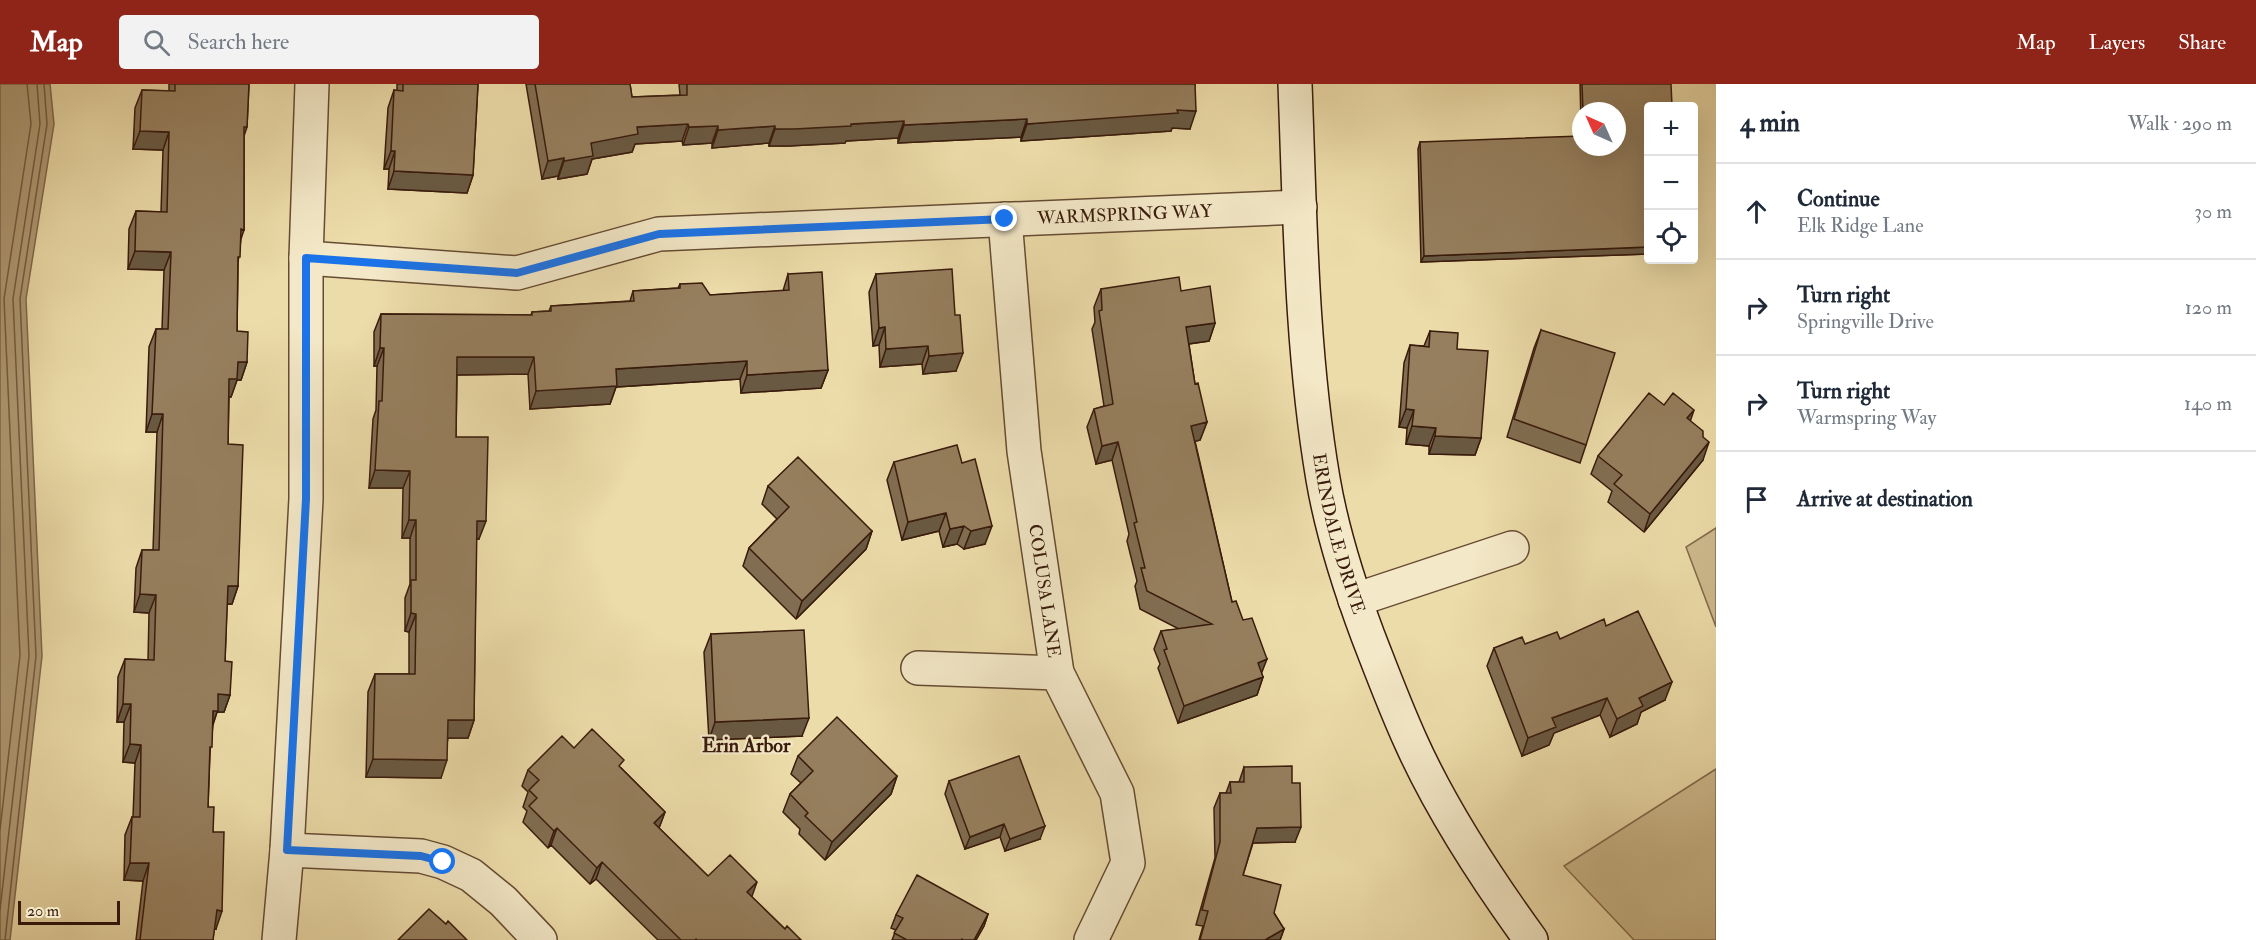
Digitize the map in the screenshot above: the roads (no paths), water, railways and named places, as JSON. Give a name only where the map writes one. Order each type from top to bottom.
[{"type":"street","points":[[279,940],[287,850],[306,499],[306,258],[312,84]]},
{"type":"street","name":"ERINDALE DRIVE","points":[[1295,84],[1305,315],[1313,418],[1323,481],[1337,542],[1355,600],[1385,681],[1422,762],[1442,801],[1485,872],[1531,940]]},
{"type":"street","name":"WARMSPRING WAY","points":[[306,258],[517,273],[659,234],[1300,207]]},
{"type":"street","name":"COLUSA LANE","points":[[1005,219],[1024,451],[1057,673],[1117,793],[1128,863],[1091,940]]},
{"type":"street","points":[[1355,600],[1512,548]]},
{"type":"street","points":[[918,668],[1057,673]]},
{"type":"street","points":[[287,850],[421,856],[443,862],[471,875],[503,901],[540,940]]},
{"type":"water","points":[[0,84],[50,84],[54,124],[26,299],[42,656],[10,940],[0,940]]},
{"type":"district","name":"Erin Arbor","points":[[746,745]]}]
